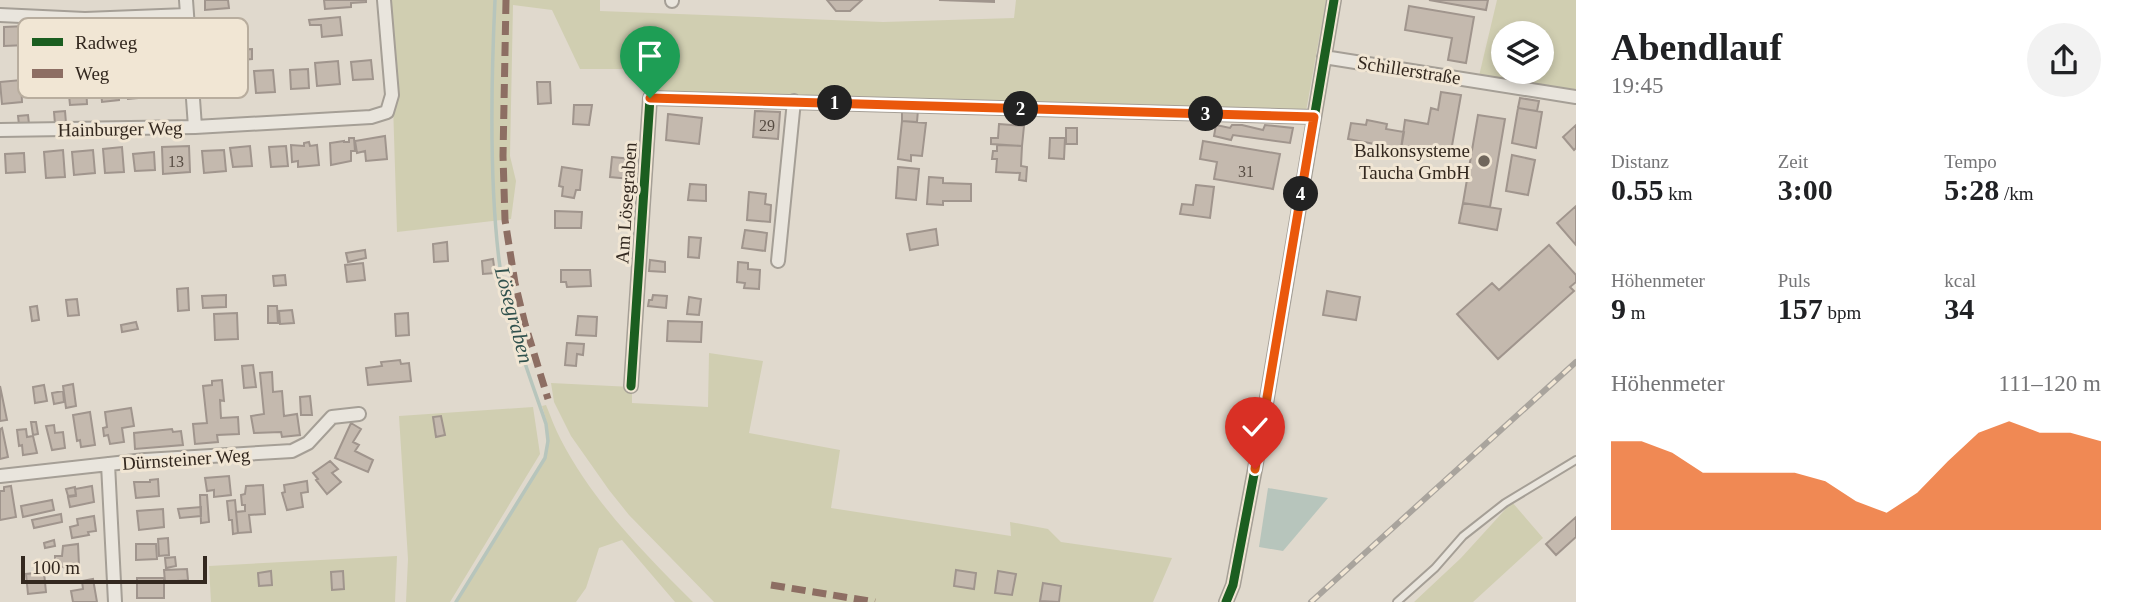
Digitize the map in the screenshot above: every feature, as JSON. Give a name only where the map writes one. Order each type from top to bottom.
[{"type":"street","name":"Hainburger Weg","points":[[186,0],[187,18]]},
{"type":"street","points":[[195,127],[372,117],[387,112],[392,95],[384,0]]},
{"type":"street","points":[[1226,602],[1233,585],[1255,469],[1334,0]]},
{"type":"street","points":[[0,15],[64,18]]},
{"type":"street","points":[[110,18],[187,15]]},
{"type":"street","name":"Schillerstraße","points":[[1324,57],[1576,97]]},
{"type":"street","name":"Hainburger Weg","points":[[0,130],[195,127],[193,98]]},
{"type":"street","name":"Am Lösegraben","points":[[631,386],[639,353],[650,98],[1314,117]]},
{"type":"street","points":[[778,261],[794,101]]},
{"type":"street","name":"Dürnsteiner Weg","points":[[0,476],[108,464],[292,452],[309,443],[332,417],[359,414]]},
{"type":"street","points":[[108,464],[115,602]]},
{"type":"lane","points":[[1397,602],[1435,568],[1463,536],[1505,503],[1576,460]]},
{"type":"shaded area","points":[[384,0],[600,0],[600,11],[883,22],[1014,18],[1016,0],[1326,0],[1305,117],[655,101],[649,69],[580,69],[552,10],[513,5],[510,156],[516,181],[511,219],[397,232],[393,104]]},
{"type":"shaded area","points":[[1497,0],[1576,0],[1576,92],[1528,84],[1554,84],[1554,21],[1492,21]]},
{"type":"shaded area","points":[[1491,25],[1491,78],[1479,76]]},
{"type":"shaded area","points":[[709,353],[763,361],[749,433],[840,450],[831,508],[1011,536],[1010,522],[1048,529],[1061,542],[1172,558],[1153,602],[714,602],[629,515],[609,490],[571,436],[554,402],[551,383],[632,387],[632,403],[708,407]]},
{"type":"shaded area","points":[[546,405],[559,436],[588,485],[638,546],[693,602],[675,602],[622,540],[599,548],[586,588],[576,602],[456,602],[546,458],[547,423],[542,406]]},
{"type":"shaded area","points":[[533,407],[540,454],[450,602],[406,602],[408,559],[399,416]]},
{"type":"shaded area","points":[[1268,488],[1328,498],[1283,551],[1259,547]]},
{"type":"shaded area","points":[[1512,502],[1543,538],[1473,602],[1414,602],[1461,558]]},
{"type":"shaded area","points":[[397,556],[395,602],[211,602],[209,566]]},
{"type":"building","points":[[205,0],[228,0],[229,8],[205,10]]},
{"type":"building","points":[[324,0],[366,2],[351,3],[351,7],[325,9]]},
{"type":"building","points":[[827,0],[862,0],[850,11],[836,11]]},
{"type":"building","points":[[939,0],[994,0],[994,2]]},
{"type":"building","points":[[1429,0],[1488,0],[1486,10]]},
{"type":"building","points":[[1409,6],[1474,17],[1466,63],[1448,60],[1452,38],[1405,30]]},
{"type":"building","points":[[340,17],[342,35],[322,37],[321,25],[310,25],[309,20]]},
{"type":"building","points":[[18,26],[18,45],[4,46],[4,27]]},
{"type":"building","points":[[248,49],[252,49],[252,59],[248,59]]},
{"type":"building","points":[[371,60],[373,79],[353,80],[351,62]]},
{"type":"building","points":[[338,61],[340,84],[317,86],[315,63]]},
{"type":"building","points":[[308,69],[309,88],[291,89],[290,70]]},
{"type":"building","points":[[273,70],[275,92],[256,93],[254,71]]},
{"type":"building","points":[[18,80],[18,98],[22,98],[22,102],[2,104],[0,82]]},
{"type":"building","points":[[537,82],[550,82],[551,103],[538,104]]},
{"type":"building","points":[[1441,92],[1461,95],[1450,157],[1401,149],[1405,120],[1428,124],[1431,108],[1438,110]]},
{"type":"building","points":[[69,98],[87,98],[87,104],[70,105]]},
{"type":"building","points":[[102,98],[119,98],[119,100],[102,102]]},
{"type":"building","points":[[1520,98],[1539,101],[1537,111],[1518,108]]},
{"type":"building","points":[[574,105],[592,105],[589,125],[573,124]]},
{"type":"building","points":[[1518,108],[1542,112],[1536,148],[1512,143]]},
{"type":"building","points":[[902,109],[918,110],[917,122],[902,121]]},
{"type":"building","points":[[65,111],[66,123],[55,124],[54,112]]},
{"type":"building","points":[[755,111],[780,112],[778,139],[753,137]]},
{"type":"building","points":[[668,114],[702,118],[699,144],[666,140]]},
{"type":"building","points":[[28,115],[29,124],[19,125],[18,116]]},
{"type":"building","name":"Balkonsysteme Taucha GmbH","points":[[1478,115],[1505,119],[1490,207],[1463,203]]},
{"type":"building","points":[[1367,120],[1387,124],[1386,129],[1404,132],[1401,149],[1348,139],[1351,123],[1366,125]]},
{"type":"building","points":[[902,121],[926,123],[922,156],[911,155],[911,161],[898,159]]},
{"type":"building","points":[[999,124],[1024,126],[1022,146],[991,144],[991,138],[998,138]]},
{"type":"building","points":[[1216,125],[1230,128],[1232,125],[1242,125],[1263,130],[1265,125],[1293,128],[1290,143],[1233,135],[1231,140],[1214,136]]},
{"type":"building","points":[[1576,125],[1576,148],[1574,150],[1563,137]]},
{"type":"building","points":[[1066,128],[1077,128],[1077,144],[1066,144]]},
{"type":"building","points":[[385,136],[387,159],[366,161],[365,151],[357,153],[355,141]]},
{"type":"building","points":[[349,138],[354,138],[355,151],[351,151],[351,161],[331,165],[330,143],[349,142]]},
{"type":"building","points":[[1050,138],[1065,138],[1064,159],[1049,158]]},
{"type":"building","points":[[1203,141],[1280,154],[1273,189],[1214,179],[1217,162],[1200,159]]},
{"type":"building","points":[[309,142],[310,146],[317,145],[319,165],[298,167],[298,161],[292,162],[291,145],[304,146],[304,143]]},
{"type":"building","points":[[997,145],[1022,146],[1021,166],[1027,167],[1026,181],[1019,180],[1020,173],[996,172],[997,159],[992,159]]},
{"type":"building","points":[[189,146],[190,172],[163,174],[162,147]]},
{"type":"building","points":[[250,146],[252,166],[233,167],[230,148]]},
{"type":"building","points":[[286,146],[288,166],[271,167],[269,147]]},
{"type":"building","points":[[122,147],[124,172],[105,173],[103,149]]},
{"type":"building","points":[[63,150],[65,177],[46,178],[44,152]]},
{"type":"building","points":[[93,150],[95,173],[74,175],[72,152]]},
{"type":"building","points":[[224,150],[226,171],[204,173],[202,151]]},
{"type":"building","points":[[154,152],[155,170],[135,171],[133,154]]},
{"type":"building","points":[[24,153],[25,172],[6,173],[5,154]]},
{"type":"building","points":[[1512,155],[1535,160],[1528,195],[1506,191]]},
{"type":"building","points":[[612,157],[631,159],[630,179],[610,177]]},
{"type":"building","points":[[562,167],[582,170],[580,190],[576,190],[574,198],[562,196],[563,187],[559,186]]},
{"type":"building","points":[[898,167],[919,169],[916,200],[896,198]]},
{"type":"building","points":[[929,177],[943,178],[943,183],[971,184],[971,201],[927,204]]},
{"type":"building","points":[[690,184],[706,185],[706,201],[688,200]]},
{"type":"building","points":[[1196,185],[1214,187],[1210,218],[1180,214],[1182,204],[1193,205]]},
{"type":"building","points":[[749,192],[766,194],[765,204],[771,205],[770,222],[747,220]]},
{"type":"building","points":[[1463,203],[1501,209],[1497,230],[1459,223]]},
{"type":"building","points":[[1576,206],[1576,245],[1557,223]]},
{"type":"building","points":[[555,211],[582,212],[581,228],[555,228]]},
{"type":"building","points":[[936,229],[938,245],[910,250],[907,234]]},
{"type":"building","points":[[745,230],[767,233],[765,251],[742,248]]},
{"type":"building","points":[[689,237],[701,238],[699,258],[688,257]]},
{"type":"building","points":[[447,242],[448,261],[434,262],[433,244]]},
{"type":"building","points":[[1549,245],[1576,275],[1576,282],[1570,287],[1574,291],[1498,359],[1457,314],[1492,283],[1499,290]]},
{"type":"building","points":[[365,250],[366,258],[348,262],[346,253]]},
{"type":"building","points":[[493,259],[495,273],[483,274],[482,261]]},
{"type":"building","points":[[650,260],[665,262],[665,272],[649,271]]},
{"type":"building","points":[[738,262],[748,263],[748,269],[760,270],[759,289],[744,288],[745,283],[737,282]]},
{"type":"building","points":[[363,263],[365,280],[347,282],[345,265]]},
{"type":"building","points":[[561,270],[590,270],[591,286],[567,287],[566,282],[561,282]]},
{"type":"building","points":[[285,275],[286,285],[274,286],[273,276]]},
{"type":"building","points":[[188,288],[189,310],[178,311],[177,289]]},
{"type":"building","points":[[1327,291],[1360,297],[1356,320],[1323,315]]},
{"type":"building","points":[[226,295],[226,307],[203,308],[202,296]]},
{"type":"building","points":[[653,295],[667,296],[666,308],[648,306]]},
{"type":"building","points":[[689,297],[701,299],[699,315],[687,314]]},
{"type":"building","points":[[77,299],[79,315],[68,316],[66,300]]},
{"type":"building","points":[[37,306],[39,320],[32,321],[30,307]]},
{"type":"building","points":[[268,306],[277,306],[278,323],[268,323]]},
{"type":"building","points":[[292,310],[294,323],[280,324],[279,311]]},
{"type":"building","points":[[237,313],[238,339],[215,340],[214,314]]},
{"type":"building","points":[[408,313],[409,335],[396,336],[395,314]]},
{"type":"building","points":[[578,316],[597,317],[596,336],[576,335]]},
{"type":"building","points":[[668,321],[702,322],[701,342],[667,341]]},
{"type":"building","points":[[136,322],[138,329],[122,332],[121,325]]},
{"type":"building","points":[[567,343],[584,344],[583,355],[577,354],[576,366],[565,365]]},
{"type":"building","points":[[400,360],[401,364],[409,363],[411,381],[368,385],[366,368],[382,366],[381,362]]},
{"type":"building","points":[[253,365],[256,387],[244,388],[242,366]]},
{"type":"building","points":[[272,372],[273,392],[282,391],[284,416],[297,414],[300,435],[282,437],[281,432],[254,433],[251,416],[264,414],[260,373]]},
{"type":"building","points":[[222,380],[224,401],[220,400],[221,418],[238,417],[239,434],[217,435],[218,442],[195,444],[193,424],[207,423],[203,386]]},
{"type":"building","points":[[73,384],[76,406],[66,408],[63,386]]},
{"type":"building","points":[[44,385],[47,401],[35,403],[33,387]]},
{"type":"building","points":[[0,386],[7,420],[0,421]]},
{"type":"building","points":[[63,391],[64,402],[54,404],[52,393]]},
{"type":"building","points":[[310,396],[312,415],[301,415],[300,397]]},
{"type":"building","points":[[131,408],[134,426],[122,428],[124,442],[110,444],[108,435],[104,436],[103,428],[107,427],[105,412]]},
{"type":"building","points":[[90,412],[95,445],[81,447],[80,440],[77,441],[73,415]]},
{"type":"building","points":[[441,416],[445,435],[436,437],[433,417]]},
{"type":"building","points":[[31,422],[36,422],[38,434],[33,435]]},
{"type":"building","points":[[351,423],[361,429],[353,442],[359,445],[355,451],[373,460],[368,472],[335,458]]},
{"type":"building","points":[[54,425],[55,433],[63,432],[65,448],[52,450],[46,426]]},
{"type":"building","points":[[2,428],[8,457],[0,459],[0,429]]},
{"type":"building","points":[[26,429],[27,437],[33,436],[37,453],[23,455],[17,430]]},
{"type":"building","points":[[172,429],[173,432],[181,431],[183,445],[135,449],[134,433]]},
{"type":"building","points":[[330,461],[338,469],[332,473],[341,482],[327,494],[313,473]]},
{"type":"building","points":[[229,476],[231,495],[214,497],[214,490],[207,491],[205,478]]},
{"type":"building","points":[[158,479],[159,496],[136,498],[134,482]]},
{"type":"building","points":[[307,481],[308,492],[301,493],[303,507],[287,510],[282,493],[285,492],[284,485]]},
{"type":"building","points":[[263,485],[265,514],[249,515],[251,532],[238,533],[236,512],[245,511],[241,495],[245,494],[246,486]]},
{"type":"building","points":[[11,486],[16,517],[0,520],[0,491]]},
{"type":"building","points":[[92,486],[94,502],[70,507],[68,497],[76,496],[75,489]]},
{"type":"building","points":[[75,487],[76,495],[68,496],[66,489]]},
{"type":"building","points":[[200,495],[207,495],[209,522],[201,523]]},
{"type":"building","points":[[52,500],[54,510],[23,517],[21,506]]},
{"type":"building","points":[[235,500],[238,533],[233,534],[227,501]]},
{"type":"building","points":[[201,507],[201,516],[180,518],[178,509]]},
{"type":"building","points":[[163,509],[164,527],[139,530],[137,511]]},
{"type":"building","points":[[61,514],[62,522],[34,528],[32,520]]},
{"type":"building","points":[[94,516],[96,531],[72,538],[70,527],[78,525],[77,519]]},
{"type":"building","points":[[1576,517],[1576,537],[1556,555],[1546,544]]},
{"type":"building","points":[[168,538],[169,555],[159,556],[158,539]]},
{"type":"building","points":[[54,540],[55,546],[45,548],[44,543]]},
{"type":"building","points":[[78,544],[79,565],[71,564],[71,568],[55,566],[55,556],[62,556],[63,546]]},
{"type":"building","points":[[136,544],[156,544],[157,559],[136,560]]},
{"type":"building","points":[[175,557],[176,566],[166,568],[165,558]]},
{"type":"building","points":[[187,569],[188,580],[165,582],[164,570]]},
{"type":"building","points":[[956,570],[976,573],[974,589],[954,586]]},
{"type":"building","points":[[271,571],[272,585],[259,586],[258,573]]},
{"type":"building","points":[[343,571],[344,589],[332,590],[331,572]]},
{"type":"building","points":[[998,571],[1016,574],[1012,595],[995,593]]},
{"type":"building","points":[[44,572],[46,592],[28,594],[26,574]]},
{"type":"building","points":[[137,578],[164,578],[164,598],[137,598]]},
{"type":"building","points":[[93,579],[97,602],[73,602],[71,591],[83,589],[82,581]]},
{"type":"building","points":[[1043,583],[1061,586],[1059,602],[1040,601]]},
{"type":"waterway","name":"Lösegraben","points":[[456,602],[545,458],[548,441],[546,424],[512,323],[499,260],[492,130],[495,0]]},
{"type":"railway","points":[[1311,602],[1576,362]]},
{"type":"marked path","points":[[506,0],[503,156],[505,220],[515,283],[548,399]]},
{"type":"marked path","points":[[771,585],[875,602]]},
{"type":"cycle path","points":[[1226,602],[1233,585],[1255,469],[1334,0]]},
{"type":"cycle path","points":[[631,386],[650,98],[1314,117]]},
{"type":"place","name":"Balkonsysteme Taucha GmbH","points":[[1484,161]]},
{"type":"route","points":[[650,98],[1314,117],[1255,469]]}]
